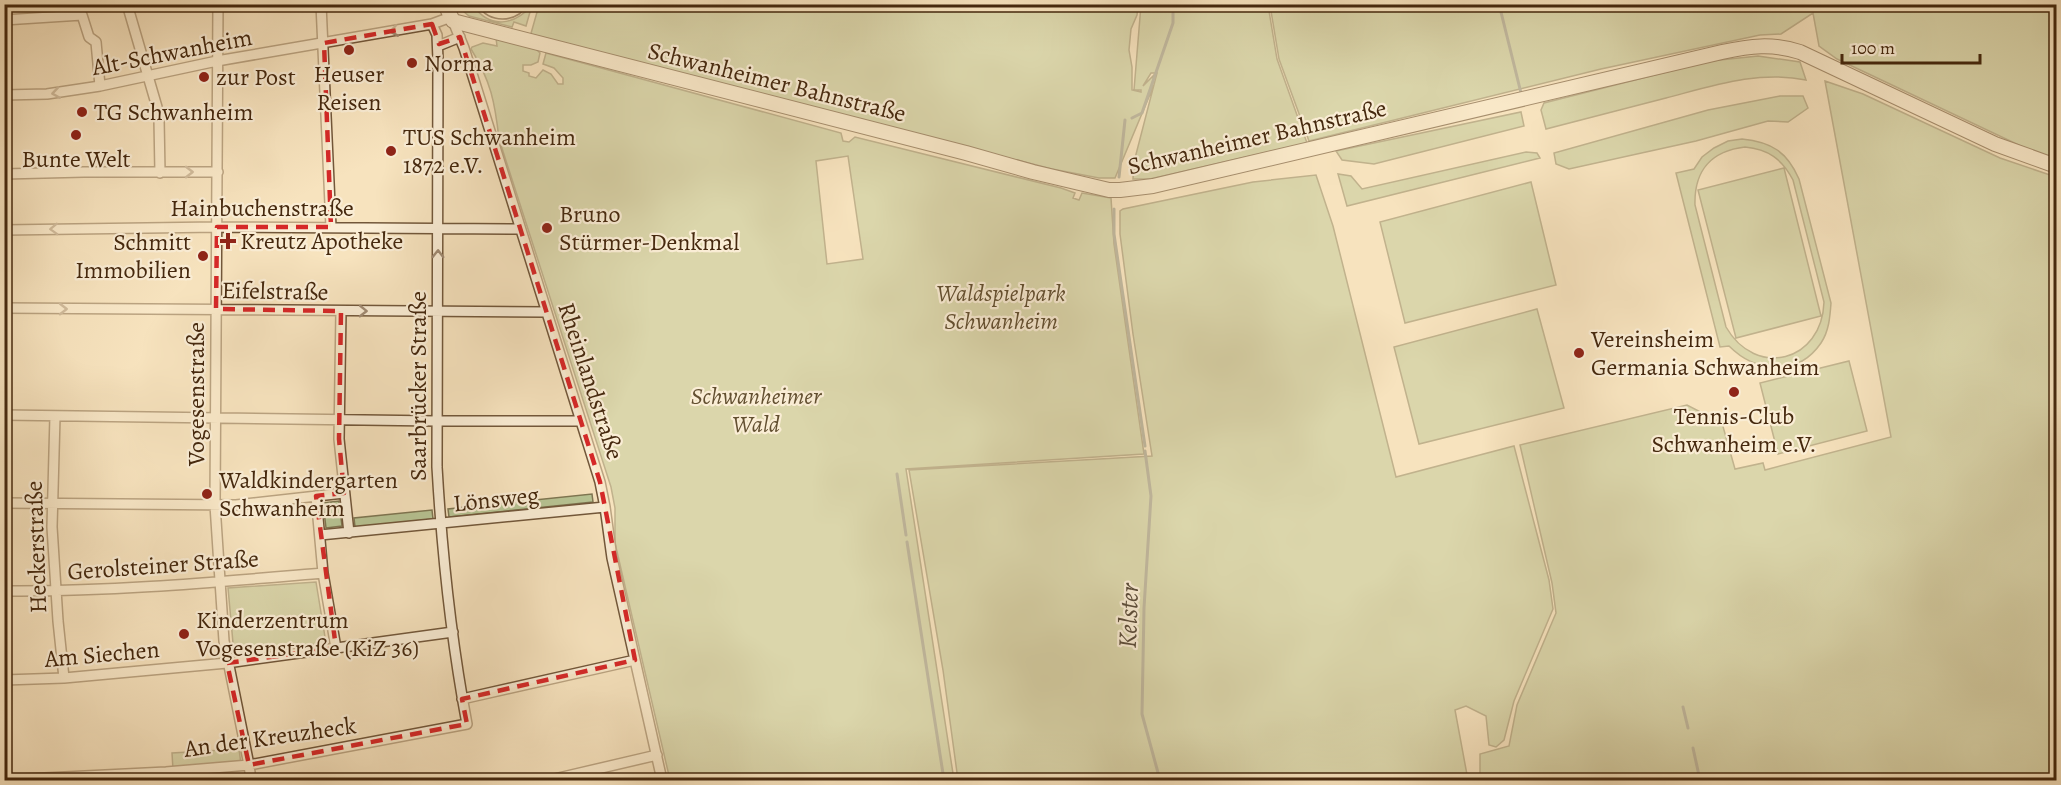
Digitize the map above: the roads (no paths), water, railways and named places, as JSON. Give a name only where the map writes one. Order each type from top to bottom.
[{"type":"street","points":[[127,4],[159,119],[160,172]]},
{"type":"street","name":"Vogesenstraße","points":[[218,4],[214,505],[227,663],[249,765],[250,780]]},
{"type":"street","points":[[321,4],[331,227]]},
{"type":"street","name":"Alt-Schwanheim","points":[[4,95],[46,94],[100,86],[217,62],[432,24],[450,14]]},
{"type":"street","name":"Rheinlandstraße","points":[[450,14],[460,37],[600,482],[612,558],[662,780]]},
{"type":"street","name":"Schwanheimer Bahnstraße","points":[[450,14],[1033,172],[1109,190],[1153,186],[1722,52],[1758,46],[1782,46],[1800,52],[1995,144],[2056,166]]},
{"type":"street","points":[[4,20],[82,15],[89,37],[96,42],[100,86]]},
{"type":"street","name":"Saarbrücker Straße","points":[[432,24],[438,45],[436,421],[440,525],[467,724]]},
{"type":"street","points":[[438,45],[460,37]]},
{"type":"street","points":[[4,174],[218,172]]},
{"type":"street","name":"Hainbuchenstraße","points":[[4,230],[217,227],[519,229]]},
{"type":"street","name":"Eifelstraße","points":[[4,308],[546,312]]},
{"type":"street","points":[[341,311],[339,420],[349,533]]},
{"type":"street","points":[[4,415],[580,421]]},
{"type":"street","name":"Heckerstraße","points":[[55,416],[53,502],[56,591],[64,678]]},
{"type":"street","points":[[4,503],[236,505],[344,493]]},
{"type":"street","points":[[316,496],[323,573],[336,648]]},
{"type":"street","name":"Lönsweg","points":[[320,535],[605,507]]},
{"type":"street","name":"Gerolsteiner Straße","points":[[4,591],[167,586],[323,573]]},
{"type":"street","name":"Am Siechen","points":[[4,680],[64,678],[227,663],[453,632]]},
{"type":"street","points":[[462,699],[635,660]]},
{"type":"street","name":"An der Kreuzheck","points":[[10,780],[249,765],[467,724]]},
{"type":"street","points":[[550,780],[657,755]]},
{"type":"waterway","name":"Kelster","points":[[1132,118],[1142,113],[1173,23],[1173,4]]},
{"type":"waterway","points":[[1499,4],[1521,93]]},
{"type":"waterway","name":"Kelster","points":[[1119,177],[1125,120]]},
{"type":"waterway","name":"Kelster","points":[[1114,209],[1114,234],[1145,446]]},
{"type":"waterway","name":"Kelster","points":[[1145,451],[1151,496],[1144,608],[1142,714],[1160,780]]},
{"type":"waterway","points":[[897,474],[906,535]]},
{"type":"waterway","points":[[907,542],[944,780]]},
{"type":"waterway","points":[[1683,707],[1688,728]]},
{"type":"waterway","points":[[1693,748],[1700,780]]},
{"type":"tram line","points":[[476,4],[488,15],[502,19],[517,15],[529,4]]},
{"type":"place","name":"Heuser Reisen","points":[[349,50]]},
{"type":"place","name":"Norma","points":[[412,63]]},
{"type":"place","name":"zur Post","points":[[204,77]]},
{"type":"place","name":"TG Schwanheim","points":[[82,112]]},
{"type":"place","name":"Bunte Welt","points":[[76,135]]},
{"type":"place","name":"TUS Schwanheim 1872 e.V.","points":[[391,151]]},
{"type":"place","name":"Bruno Stürmer-Denkmal","points":[[547,228]]},
{"type":"place","name":"Kreutz Apotheke","points":[[228,241]]},
{"type":"place","name":"Schmitt Immobilien","points":[[203,256]]},
{"type":"place","name":"Vereinsheim Germania Schwanheim","points":[[1579,353]]},
{"type":"place","name":"Tennis-Club Schwanheim e.V.","points":[[1734,392]]},
{"type":"place","name":"Waldkindergarten Schwanheim","points":[[207,494]]},
{"type":"place","name":"Kinderzentrum Vogesenstraße (KiZ 36)","points":[[184,634]]},
{"type":"park label","name":"Waldspielpark Schwanheim","points":[[1001,307]]},
{"type":"park label","name":"Schwanheimer Wald","points":[[756,410]]}]
